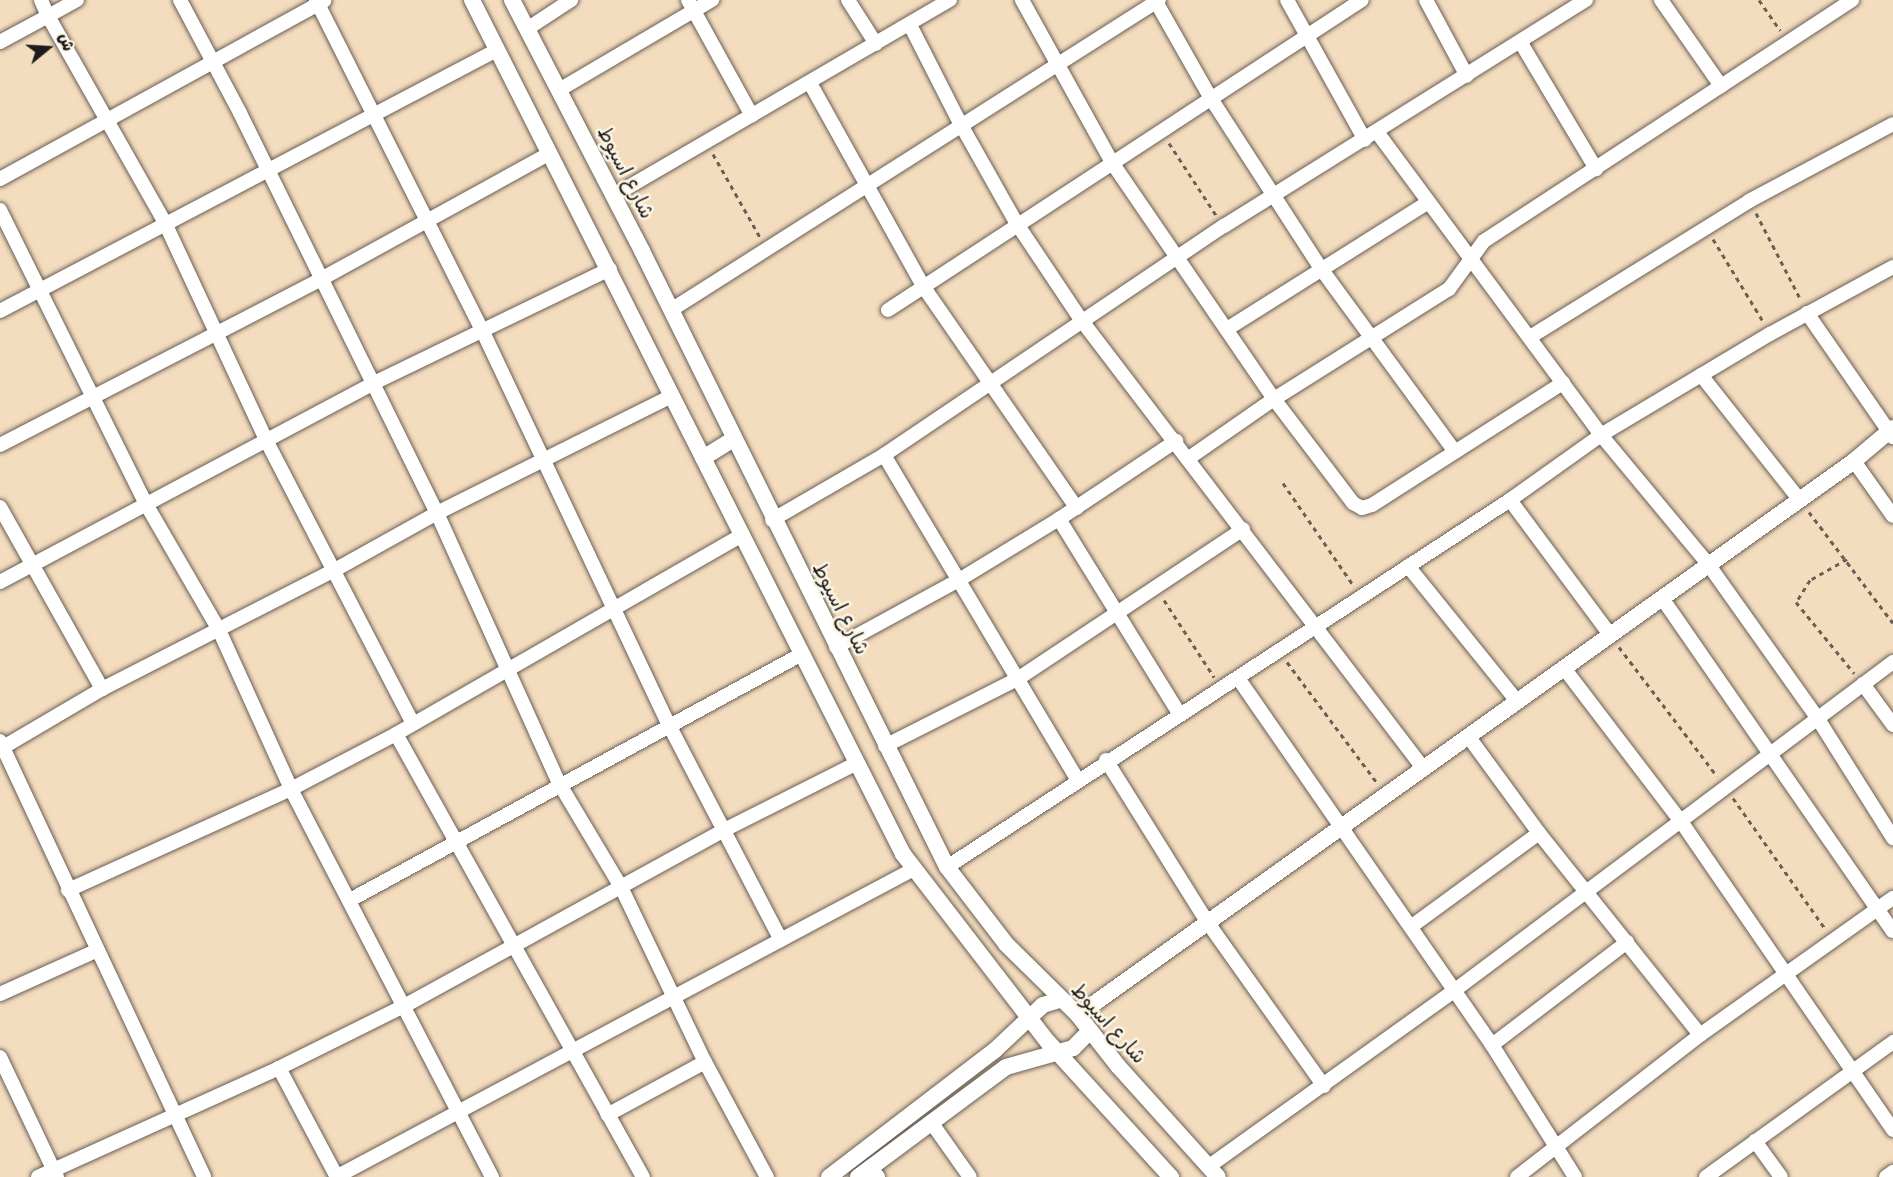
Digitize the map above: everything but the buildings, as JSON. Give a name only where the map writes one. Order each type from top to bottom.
[{"type":"street","points":[[41,0],[165,223],[266,440],[413,723]]},
{"type":"street","points":[[0,42],[77,0]]},
{"type":"street","points":[[180,0],[214,62],[323,278],[437,513],[559,783],[621,887],[705,1062],[767,1177]]},
{"type":"street","points":[[472,0],[912,870],[1030,1017],[1171,1177]]},
{"type":"street","name":"شارع اسيوط","points":[[512,0],[671,310],[772,520],[947,867],[1006,944],[1059,1000],[1078,1016],[1089,1032],[1213,1172]]},
{"type":"street","points":[[527,29],[571,0]]},
{"type":"street","points":[[559,90],[691,5],[712,0]]},
{"type":"street","points":[[848,0],[876,44]]},
{"type":"street","points":[[613,196],[950,0]]},
{"type":"street","points":[[1022,0],[1061,65],[1113,164],[1175,259],[1227,329],[1274,399],[1353,502],[1362,508],[1563,383]]},
{"type":"street","points":[[1287,0],[1305,36],[1371,136],[1471,255],[1601,435],[1708,564],[1818,719],[1893,838]]},
{"type":"street","points":[[888,310],[1017,224],[1113,164],[1160,129],[1362,0]]},
{"type":"street","points":[[1426,0],[1467,76]]},
{"type":"street","points":[[772,520],[884,455],[1224,226],[1521,43],[1586,0]]},
{"type":"street","points":[[1661,0],[1721,86]]},
{"type":"street","points":[[1189,458],[1274,399],[1449,289],[1464,271],[1471,255],[1484,241],[1852,0]]},
{"type":"street","points":[[0,179],[320,1],[373,115],[483,332],[670,727],[722,831],[781,940]]},
{"type":"street","points":[[671,310],[960,123],[1061,65],[1157,1],[1210,97],[1322,270],[1455,452]]},
{"type":"street","points":[[691,5],[753,116]]},
{"type":"street","points":[[910,25],[960,123],[1017,224],[1082,321],[1189,458],[1423,768]]},
{"type":"street","points":[[1521,43],[1596,169]]},
{"type":"street","points":[[0,311],[497,50]]},
{"type":"street","points":[[810,83],[923,286],[1077,508]]},
{"type":"street","points":[[1530,337],[1749,201],[1893,124]]},
{"type":"street","points":[[0,445],[323,278],[550,153]]},
{"type":"street","points":[[1227,329],[1427,203]]},
{"type":"street","points":[[0,210],[146,504],[219,630],[291,789],[406,1005],[492,1177]]},
{"type":"street","points":[[947,867],[1106,760],[1238,678],[1360,596],[1510,500],[1601,435],[1770,334],[1893,267]]},
{"type":"street","points":[[0,582],[374,383],[610,269]]},
{"type":"street","points":[[1078,1016],[1611,636],[1892,432],[1808,313]]},
{"type":"street","points":[[1701,375],[1799,499]]},
{"type":"street","points":[[204,1177],[1,746],[102,689],[333,571],[437,513],[672,396]]},
{"type":"street","points":[[703,458],[734,439]]},
{"type":"street","points":[[836,646],[959,580],[1077,508],[1176,441]]},
{"type":"street","points":[[884,455],[1019,678],[1077,779]]},
{"type":"street","points":[[1854,461],[1893,516]]},
{"type":"street","points":[[1510,500],[1611,636]]},
{"type":"street","points":[[0,507],[102,689]]},
{"type":"street","points":[[1059,519],[1180,715]]},
{"type":"street","points":[[885,746],[1019,678],[1243,529]]},
{"type":"street","points":[[68,890],[291,789],[396,734],[614,606],[742,535]]},
{"type":"street","points":[[1408,566],[1517,701]]},
{"type":"street","points":[[1662,598],[1893,931]]},
{"type":"street","points":[[350,900],[559,783],[670,727],[802,654]]},
{"type":"street","points":[[1213,1172],[1324,1086],[1893,662]]},
{"type":"street","points":[[1564,668],[1680,820],[1893,1130]]},
{"type":"street","points":[[1238,678],[1340,827],[1412,926],[1492,1045],[1575,1177]]},
{"type":"street","points":[[1863,684],[1893,725]]},
{"type":"street","points":[[396,734],[517,945],[607,1116],[643,1177]]},
{"type":"street","points":[[1468,736],[1539,833],[1700,1035]]},
{"type":"street","points":[[1106,760],[1208,923],[1324,1086]]},
{"type":"street","points":[[38,1177],[56,1173],[174,1114],[279,1068],[406,1005],[722,831],[857,763]]},
{"type":"street","points":[[1412,926],[1539,833]]},
{"type":"street","points":[[279,1068],[336,1177],[912,870]]},
{"type":"street","points":[[1517,1177],[1700,1035],[1785,972],[1893,898]]},
{"type":"street","points":[[1492,1045],[1627,942]]},
{"type":"street","points":[[0,994],[98,950]]},
{"type":"street","points":[[829,1177],[994,1051],[1043,1005],[1059,1000]]},
{"type":"street","points":[[869,1174],[931,1122],[1006,1067],[1061,1053],[1083,1042],[1089,1032]]},
{"type":"street","points":[[1706,1177],[1893,1042]]},
{"type":"street","points":[[994,1051],[1006,1067]]},
{"type":"street","points":[[0,1057],[56,1173]]},
{"type":"street","points":[[607,1116],[705,1062]]},
{"type":"street","points":[[931,1122],[970,1177]]},
{"type":"street","points":[[1755,1141],[1781,1177]]},
{"type":"street","points":[[1886,1177],[1893,1172]]},
{"type":"path","points":[[1759,0],[1788,41]]},
{"type":"path","points":[[1160,129],[1224,226]]},
{"type":"path","points":[[707,143],[766,249]]},
{"type":"path","points":[[1749,201],[1808,313]]},
{"type":"path","points":[[1706,227],[1770,334]]},
{"type":"path","points":[[1283,483],[1360,596]]},
{"type":"path","points":[[1799,499],[1847,559],[1893,623]]},
{"type":"path","points":[[1847,559],[1809,580],[1797,602],[1863,684]]},
{"type":"path","points":[[1156,588],[1222,688]]},
{"type":"path","points":[[1279,651],[1387,795]]}]
